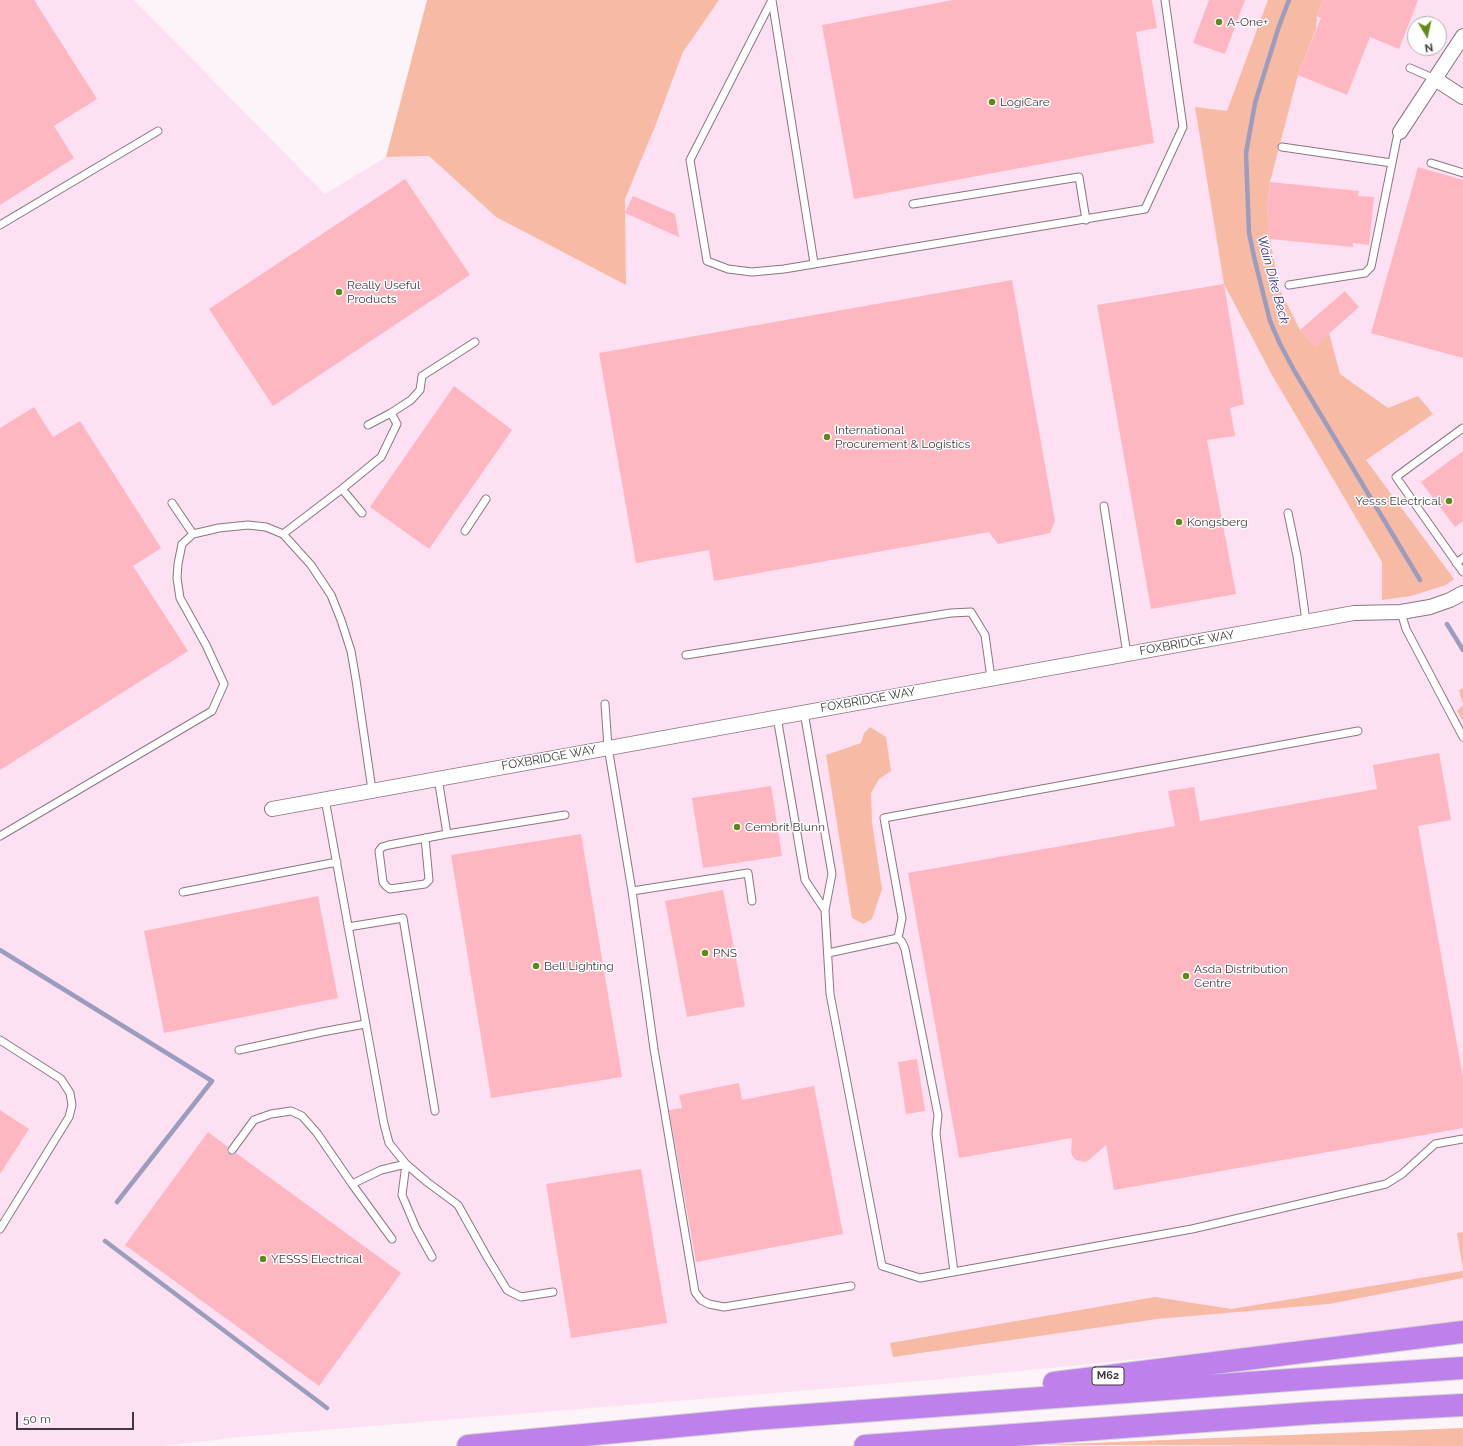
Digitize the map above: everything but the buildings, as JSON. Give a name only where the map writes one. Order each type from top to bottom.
[{"type":"highway","name":"M62","points":[[753,1420],[1463,1332]]},
{"type":"highway","name":"M62","points":[[468,1446],[753,1420],[1463,1368]]},
{"type":"highway","points":[[865,1446],[1306,1414],[1463,1405]]},
{"type":"street","points":[[1400,132],[1463,36]]},
{"type":"street","points":[[1435,79],[1463,97]]},
{"type":"street","name":"FOXBRIDGE WAY","points":[[272,809],[1306,621],[1354,613],[1400,612],[1430,607],[1450,600],[1463,593]]},
{"type":"lane","points":[[772,0],[814,263]]},
{"type":"lane","points":[[772,0],[690,160],[707,261],[728,269],[752,272],[784,269],[1145,209],[1183,127],[1165,0]]},
{"type":"lane","points":[[1410,68],[1435,79]]},
{"type":"lane","points":[[0,225],[158,131]]},
{"type":"lane","points":[[1289,285],[1365,273],[1371,267],[1397,138],[1400,132]]},
{"type":"lane","points":[[1282,147],[1392,163]]},
{"type":"lane","points":[[1431,163],[1463,173]]},
{"type":"lane","points":[[913,204],[1079,177],[1086,220]]},
{"type":"lane","points":[[368,425],[411,400],[420,390],[422,376],[474,342]]},
{"type":"lane","points":[[283,534],[381,457],[397,424],[391,413]]},
{"type":"lane","points":[[1463,428],[1396,477],[1463,572]]},
{"type":"lane","points":[[342,489],[362,513]]},
{"type":"lane","points":[[465,531],[486,499]]},
{"type":"lane","points":[[172,502],[193,534]]},
{"type":"lane","points":[[1104,506],[1127,654]]},
{"type":"lane","points":[[1288,513],[1297,556],[1306,621]]},
{"type":"lane","points":[[0,836],[212,711],[224,684],[206,645],[180,598],[177,578],[182,544],[193,534],[219,528],[248,525],[266,527],[283,534],[311,565],[331,595],[341,620],[350,651],[356,680],[372,790]]},
{"type":"lane","points":[[1456,562],[1463,558]]},
{"type":"lane","points":[[686,655],[951,613],[970,612],[985,635],[991,678]]},
{"type":"lane","points":[[1400,612],[1406,629],[1463,736]]},
{"type":"lane","points":[[605,704],[608,747],[632,891],[655,1056],[695,1292],[702,1300],[724,1308],[851,1286]]},
{"type":"lane","points":[[804,712],[832,874],[825,910],[830,994],[882,1266],[920,1278],[1192,1229],[1386,1184],[1402,1174],[1435,1144],[1463,1139]]},
{"type":"lane","points":[[777,717],[805,880],[825,910]]},
{"type":"lane","points":[[898,938],[902,918],[884,818],[1358,731]]},
{"type":"lane","points":[[438,778],[447,834]]},
{"type":"lane","points":[[325,799],[365,1024],[389,1143],[406,1164],[458,1205],[507,1290],[521,1297],[553,1292]]},
{"type":"lane","points":[[425,838],[429,880],[425,884],[390,889],[383,882],[379,851],[382,847],[425,838],[447,834],[565,815]]},
{"type":"lane","points":[[182,892],[336,862]]},
{"type":"lane","points":[[632,891],[748,873],[752,901]]},
{"type":"lane","points":[[348,927],[403,918],[435,1111]]},
{"type":"lane","points":[[828,953],[898,938]]},
{"type":"lane","points":[[898,938],[902,942],[905,949],[938,1115],[936,1134],[954,1272]]},
{"type":"lane","points":[[239,1050],[365,1024]]},
{"type":"lane","points":[[0,1040],[61,1079],[70,1093],[72,1105],[69,1117],[0,1229]]},
{"type":"lane","points":[[232,1150],[254,1120],[271,1114],[291,1111],[302,1116],[317,1133],[392,1239]]},
{"type":"lane","points":[[352,1184],[381,1170],[406,1164]]},
{"type":"lane","points":[[406,1164],[402,1195],[416,1228],[432,1256]]},
{"type":"shaded area","points":[[0,0],[134,0],[325,194],[386,157],[429,156],[496,217],[626,284],[624,199],[656,124],[683,52],[719,0],[1463,0],[1463,1321],[1346,1338],[932,1380],[240,1437],[164,1446],[0,1446]]},
{"type":"shaded area","points":[[427,0],[719,0],[683,52],[656,124],[625,199],[626,285],[496,217],[429,156],[386,157]]},
{"type":"shaded area","points":[[1268,0],[1323,0],[1317,16],[1316,29],[1298,75],[1270,182],[1267,210],[1270,239],[1279,288],[1300,330],[1315,346],[1329,333],[1340,374],[1388,408],[1418,396],[1433,414],[1366,460],[1454,579],[1446,585],[1411,596],[1382,600],[1382,562],[1272,375],[1224,284],[1195,107],[1227,111]]},
{"type":"shaded area","points":[[1463,688],[1463,705],[1459,690]]},
{"type":"shaded area","points":[[1463,705],[1463,721],[1457,711]]},
{"type":"shaded area","points":[[870,727],[886,737],[891,771],[879,779],[871,793],[872,822],[882,889],[872,919],[863,924],[852,918],[826,755],[861,743],[864,733]]},
{"type":"shaded area","points":[[1463,1232],[1463,1269],[1457,1233]]},
{"type":"shaded area","points":[[1463,1271],[1463,1278],[1329,1304],[1157,1319],[893,1357],[890,1343],[1155,1297],[1231,1309]]},
{"type":"shaded area","points":[[1463,1428],[1463,1446],[1040,1445]]},
{"type":"waterway","name":"Wain Dike Beck","points":[[1289,0],[1279,26],[1255,103],[1246,153],[1249,233],[1255,261],[1270,321],[1280,344],[1295,372],[1420,580]]},
{"type":"waterway","name":"Wain Dike Beck","points":[[1447,624],[1463,650]]},
{"type":"waterway","points":[[0,950],[212,1081],[117,1202]]},
{"type":"waterway","points":[[105,1241],[327,1408]]},
{"type":"place","name":"A-One+","points":[[1219,22]]},
{"type":"place","name":"LogiCare","points":[[992,102]]},
{"type":"place","name":"Really Useful Products","points":[[339,292]]},
{"type":"place","name":"International Procurement & Logistics","points":[[827,437]]},
{"type":"place","name":"Yesss Electrical","points":[[1449,501]]},
{"type":"place","name":"Kongsberg","points":[[1179,522]]},
{"type":"place","name":"Cembrit Blunn","points":[[737,827]]},
{"type":"place","name":"PNS","points":[[705,953]]},
{"type":"place","name":"Bell Lighting","points":[[536,966]]},
{"type":"place","name":"Asda Distribution Centre","points":[[1186,976]]},
{"type":"place","name":"YESSS Electrical","points":[[263,1259]]}]
